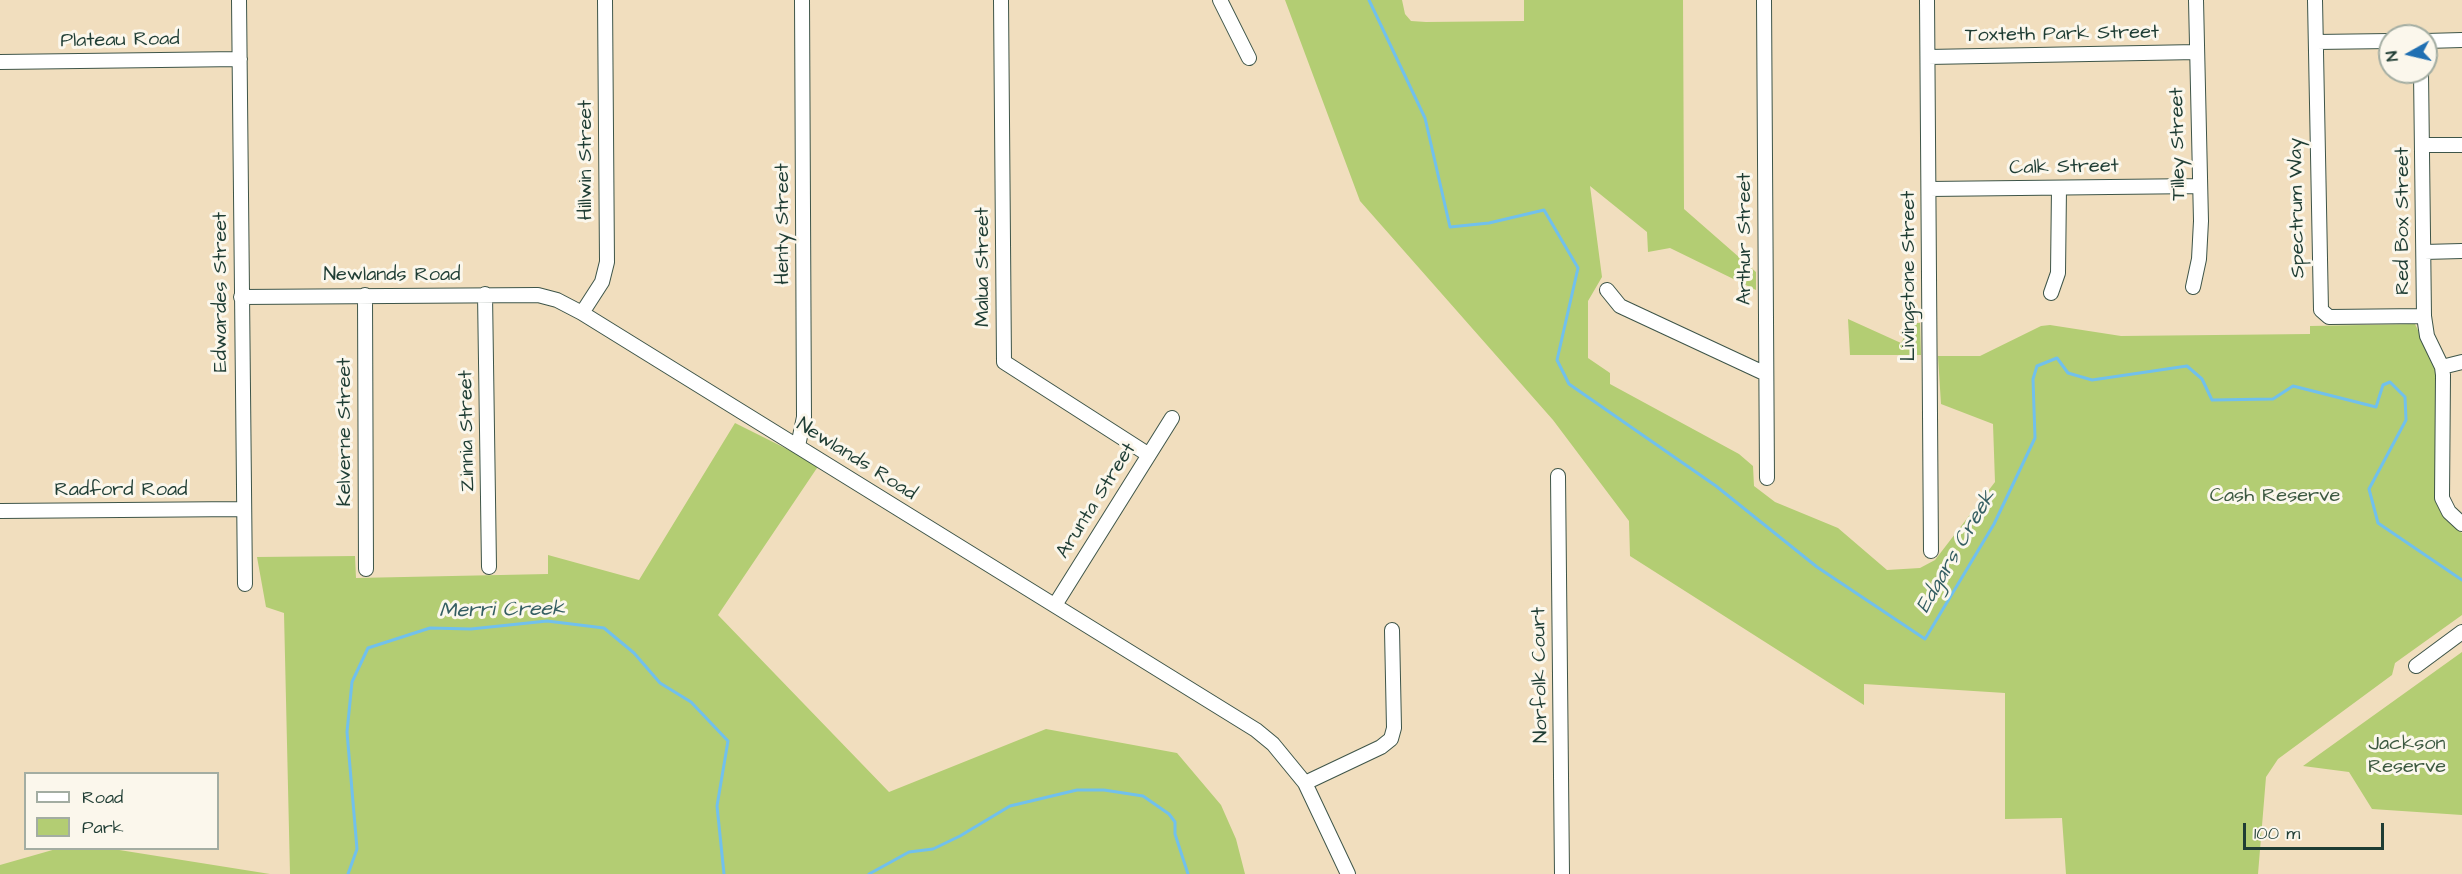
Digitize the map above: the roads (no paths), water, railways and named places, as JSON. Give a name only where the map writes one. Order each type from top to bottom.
[{"type":"street","name":"Edwardes Street","points":[[239,0],[242,509],[245,584]]},
{"type":"street","name":"Hillwin Street","points":[[582,313],[602,282],[607,262],[605,0]]},
{"type":"street","name":"Henty Street","points":[[798,446],[804,417],[802,0]]},
{"type":"street","name":"Malua Street","points":[[1001,0],[1004,363],[1149,455]]},
{"type":"street","points":[[1220,0],[1249,58]]},
{"type":"street","name":"Arthur Street","points":[[1764,0],[1767,478]]},
{"type":"street","name":"Livingstone Street","points":[[1927,0],[1931,551]]},
{"type":"street","name":"Tilley Street","points":[[2193,286],[2199,259],[2200,186],[2196,0]]},
{"type":"street","name":"Spectrum Way","points":[[2315,0],[2321,310],[2329,316],[2424,316]]},
{"type":"street","points":[[2438,41],[2462,40]]},
{"type":"street","points":[[2316,42],[2378,41]]},
{"type":"street","name":"Toxteth Park Street","points":[[1928,57],[2197,52]]},
{"type":"street","name":"Plateau Road","points":[[0,62],[240,59]]},
{"type":"street","name":"Red Box Street","points":[[2421,84],[2424,316],[2427,336],[2442,367]]},
{"type":"street","points":[[2423,145],[2462,145]]},
{"type":"street","name":"Calk Street","points":[[1929,189],[2200,186]]},
{"type":"street","points":[[2051,293],[2058,273],[2059,188]]},
{"type":"street","points":[[2424,252],[2462,251]]},
{"type":"street","points":[[1607,290],[1620,306],[1766,374]]},
{"type":"street","name":"Zinnia Street","points":[[485,294],[489,567]]},
{"type":"street","name":"Kelverne Street","points":[[365,295],[366,569]]},
{"type":"street","name":"Newlands Road","points":[[241,297],[538,295],[557,300],[582,313],[1256,730],[1273,744],[1305,783],[1348,874]]},
{"type":"street","points":[[2462,362],[2442,367],[2442,498],[2445,507],[2462,524]]},
{"type":"street","name":"Arunta Street","points":[[1056,605],[1172,418]]},
{"type":"street","name":"Norfolk Court","points":[[1558,476],[1562,874]]},
{"type":"street","name":"Radford Road","points":[[0,511],[242,509]]},
{"type":"street","points":[[1305,783],[1381,747],[1391,739],[1394,728],[1392,630]]},
{"type":"street","points":[[2416,666],[2462,632]]},
{"type":"waterway","name":"Edgars Creek","points":[[1369,0],[1425,118],[1450,227],[1489,223],[1544,210],[1578,268],[1557,360],[1569,384],[1716,486],[1817,567],[1925,639],[1994,524],[2035,438],[2033,379],[2037,366],[2057,358],[2068,373],[2092,380],[2187,366],[2202,379],[2212,400],[2273,399],[2293,386],[2376,407],[2383,385],[2390,382],[2405,397],[2406,420],[2369,489],[2378,523],[2462,580]]},
{"type":"waterway","name":"Merri Creek","points":[[348,874],[357,849],[347,732],[352,682],[368,648],[430,628],[471,629],[547,621],[604,628],[634,653],[660,683],[691,702],[728,741],[717,806],[724,874]]},
{"type":"waterway","name":"Merri Creek","points":[[869,874],[909,852],[933,849],[960,836],[1010,806],[1077,790],[1104,790],[1143,796],[1169,814],[1175,822],[1175,834],[1188,874]]},
{"type":"park label","name":"Cash Reserve","points":[[2275,497]]},
{"type":"park label","name":"Jackson Reserve","points":[[2407,756]]}]
